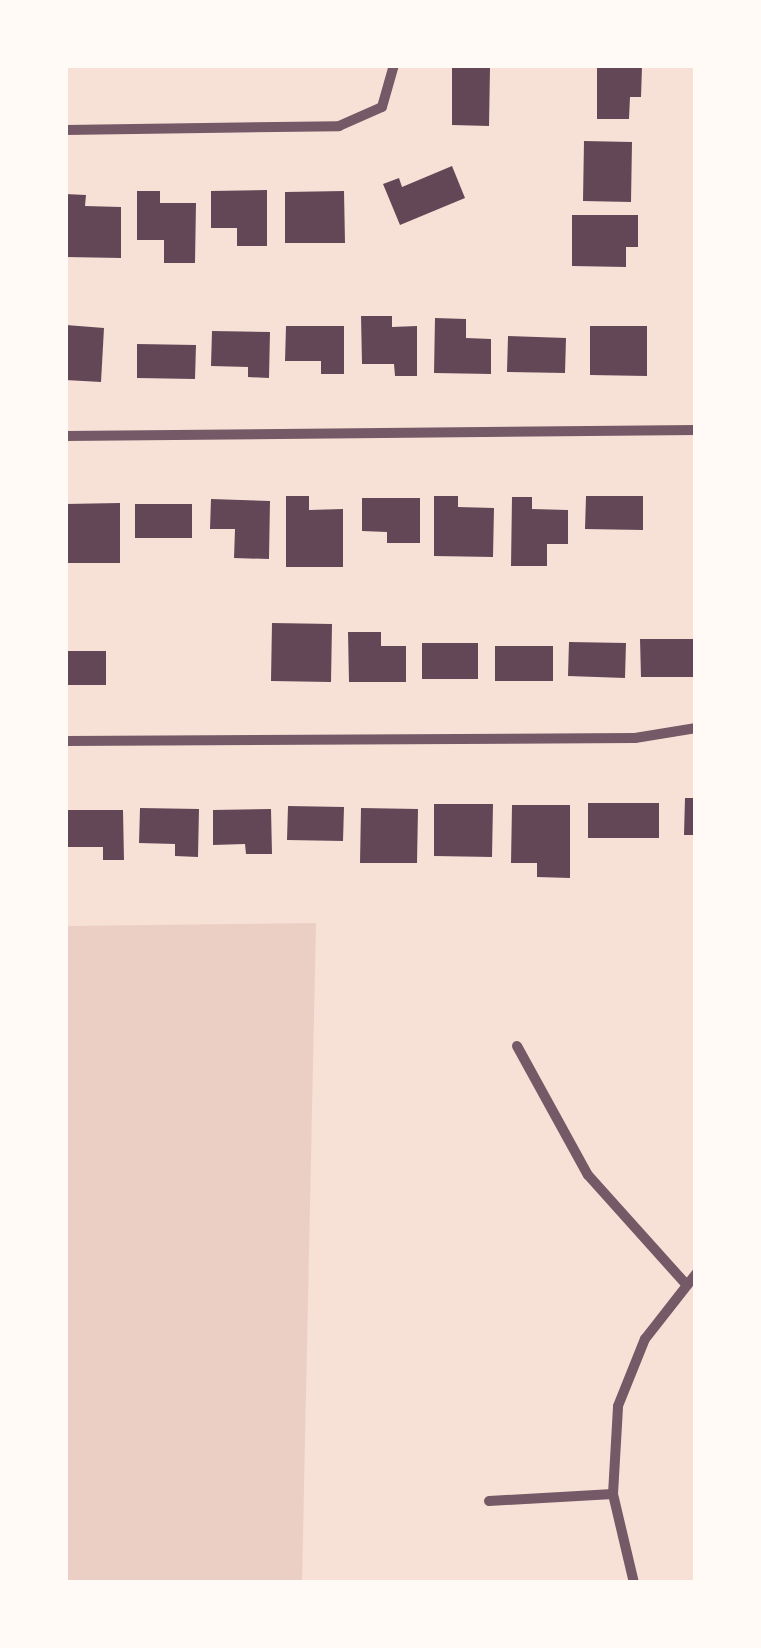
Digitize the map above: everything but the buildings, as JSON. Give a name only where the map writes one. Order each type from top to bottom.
[{"type":"street","points":[[65,130],[340,126],[382,107],[394,65]]},
{"type":"street","points":[[65,436],[696,430]]},
{"type":"street","points":[[65,741],[635,738],[696,728]]},
{"type":"street","points":[[518,1046],[588,1175],[685,1283]]},
{"type":"street","points":[[634,1583],[613,1494],[614,1431],[625,1381],[685,1283],[696,1274]]},
{"type":"street","points":[[490,1501],[613,1494]]},
{"type":"shaded area","points":[[316,923],[302,1583],[65,1583],[65,926]]}]
